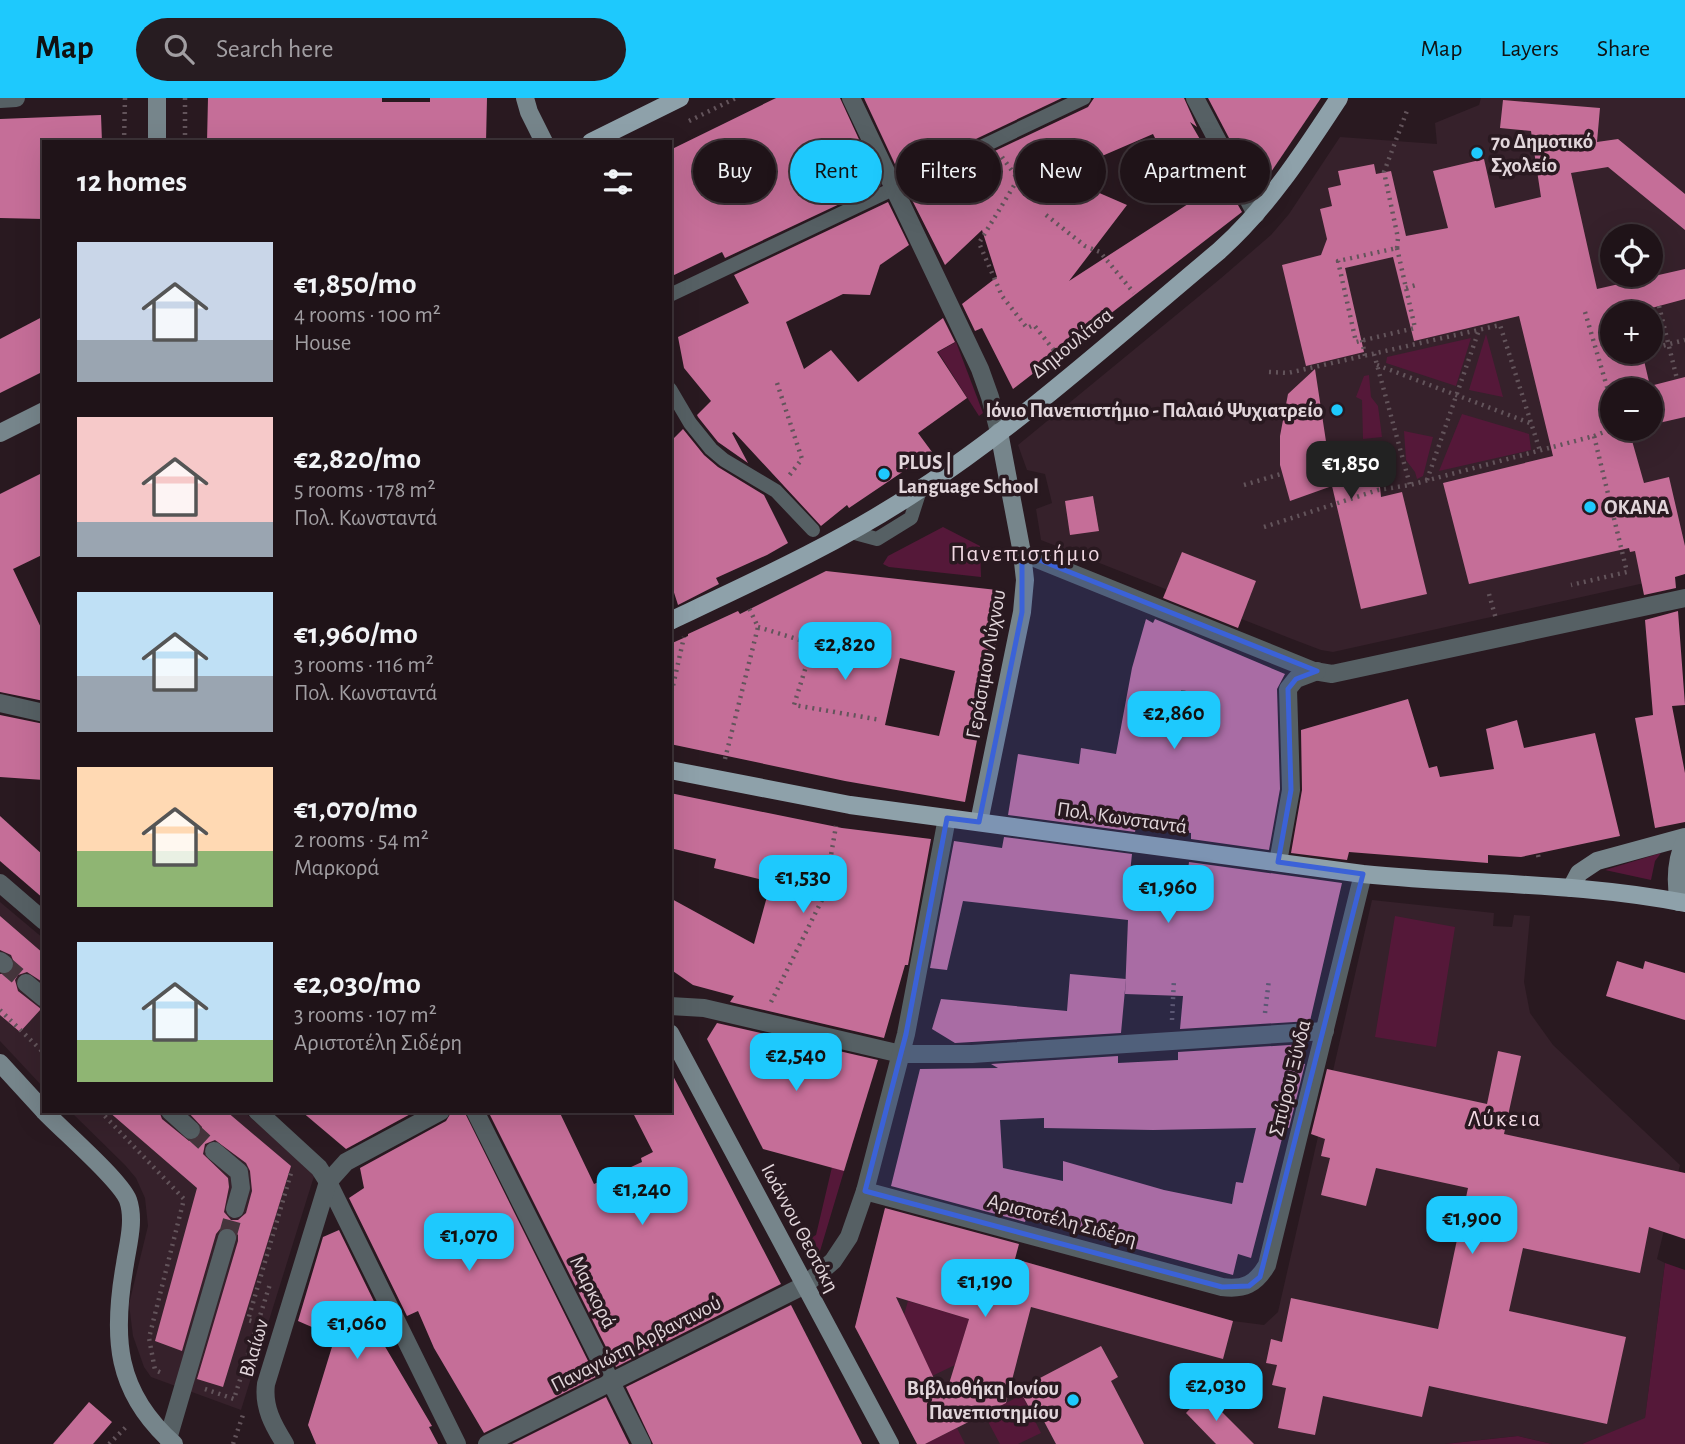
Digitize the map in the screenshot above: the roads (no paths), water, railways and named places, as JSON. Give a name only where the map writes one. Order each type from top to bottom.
[{"type":"main road","points":[[156,140],[157,98]]},
{"type":"main road","points":[[525,98],[543,140]]},
{"type":"main road","points":[[595,140],[680,98]]},
{"type":"main road","name":"Δημουλίτσα","points":[[672,620],[851,532],[920,489],[999,432],[1219,251],[1256,214],[1292,168],[1339,98]]},
{"type":"main road","points":[[0,433],[42,412]]},
{"type":"main road","name":"Γεράσιμου Λύχνου","points":[[979,822],[1022,612],[1025,580],[999,432]]},
{"type":"main road","name":"Πολ. Κωνσταντά","points":[[672,770],[850,805],[1363,874],[1630,893],[1682,902]]},
{"type":"main road","points":[[1571,888],[1579,873],[1597,861],[1685,838]]},
{"type":"main road","points":[[1682,902],[1676,874],[1685,838]]},
{"type":"main road","name":"Ιωάννου Θεοτόκη","points":[[672,1038],[890,1444]]},
{"type":"main road","points":[[0,1063],[42,1109]]},
{"type":"main road","points":[[46,1113],[112,1180],[127,1199],[130,1233],[117,1320],[120,1355],[134,1393],[146,1413],[171,1441]]},
{"type":"street","points":[[0,99],[16,98]]},
{"type":"street","points":[[851,98],[980,369],[999,432]]},
{"type":"street","points":[[1195,98],[1256,214]]},
{"type":"street","points":[[1022,553],[1317,671],[1332,674],[1685,598]]},
{"type":"street","points":[[1279,862],[1291,790],[1288,689],[1296,678],[1317,671]]},
{"type":"street","points":[[0,703],[42,713]]},
{"type":"street","name":"Παναγιώτη Αρβαντινού","points":[[486,1444],[805,1285],[833,1261],[849,1237],[865,1191],[901,1054],[947,818]]},
{"type":"street","name":"Σπύρου Ξύνδα","points":[[1249,1286],[1260,1277],[1267,1265],[1363,874]]},
{"type":"street","points":[[0,883],[42,919]]},
{"type":"street","points":[[26,983],[42,997]]},
{"type":"street","points":[[672,1006],[704,1008],[901,1054],[972,1054],[1325,1031]]},
{"type":"street","points":[[172,1113],[191,1130]]},
{"type":"street","points":[[259,1113],[319,1168],[328,1182],[457,1444]]},
{"type":"street","points":[[328,1182],[346,1162],[437,1113]]},
{"type":"street","name":"Μαρκορά","points":[[476,1113],[642,1444]]},
{"type":"street","points":[[214,1151],[239,1172],[241,1188],[235,1209]]},
{"type":"street","name":"Βλαίων","points":[[285,1444],[271,1420],[266,1384],[328,1182]]},
{"type":"street","name":"Αριστοτέλη Σιδέρη","points":[[865,1191],[1222,1287],[1235,1289],[1249,1286]]},
{"type":"street","points":[[171,1441],[185,1382],[227,1238]]},
{"type":"lane","points":[[672,294],[1084,98]]},
{"type":"lane","points":[[672,392],[690,423],[711,449],[731,465],[776,491],[813,530]]},
{"type":"tunnel","points":[[4,964],[26,983]]},
{"type":"tunnel","points":[[191,1130],[214,1151]]},
{"type":"tunnel","points":[[227,1238],[235,1209]]},
{"type":"place","name":"7ο Δημοτικό Σχολείο","points":[[1477,153]]},
{"type":"place","name":"Ιόνιο Πανεπιστήμιο - Παλαιό Ψυχιατρείο","points":[[1337,410]]},
{"type":"place","name":"PLUS | Language School","points":[[884,474]]},
{"type":"place","name":"ΟΚΑΝΑ","points":[[1590,507]]},
{"type":"place","name":"Βιβλιοθήκη Ιονίου Πανεπιστημίου","points":[[1073,1400]]},
{"type":"district","name":"Πανεπιστήμιο","points":[[1026,554]]},
{"type":"district","name":"Λύκεια","points":[[1505,1119]]}]
